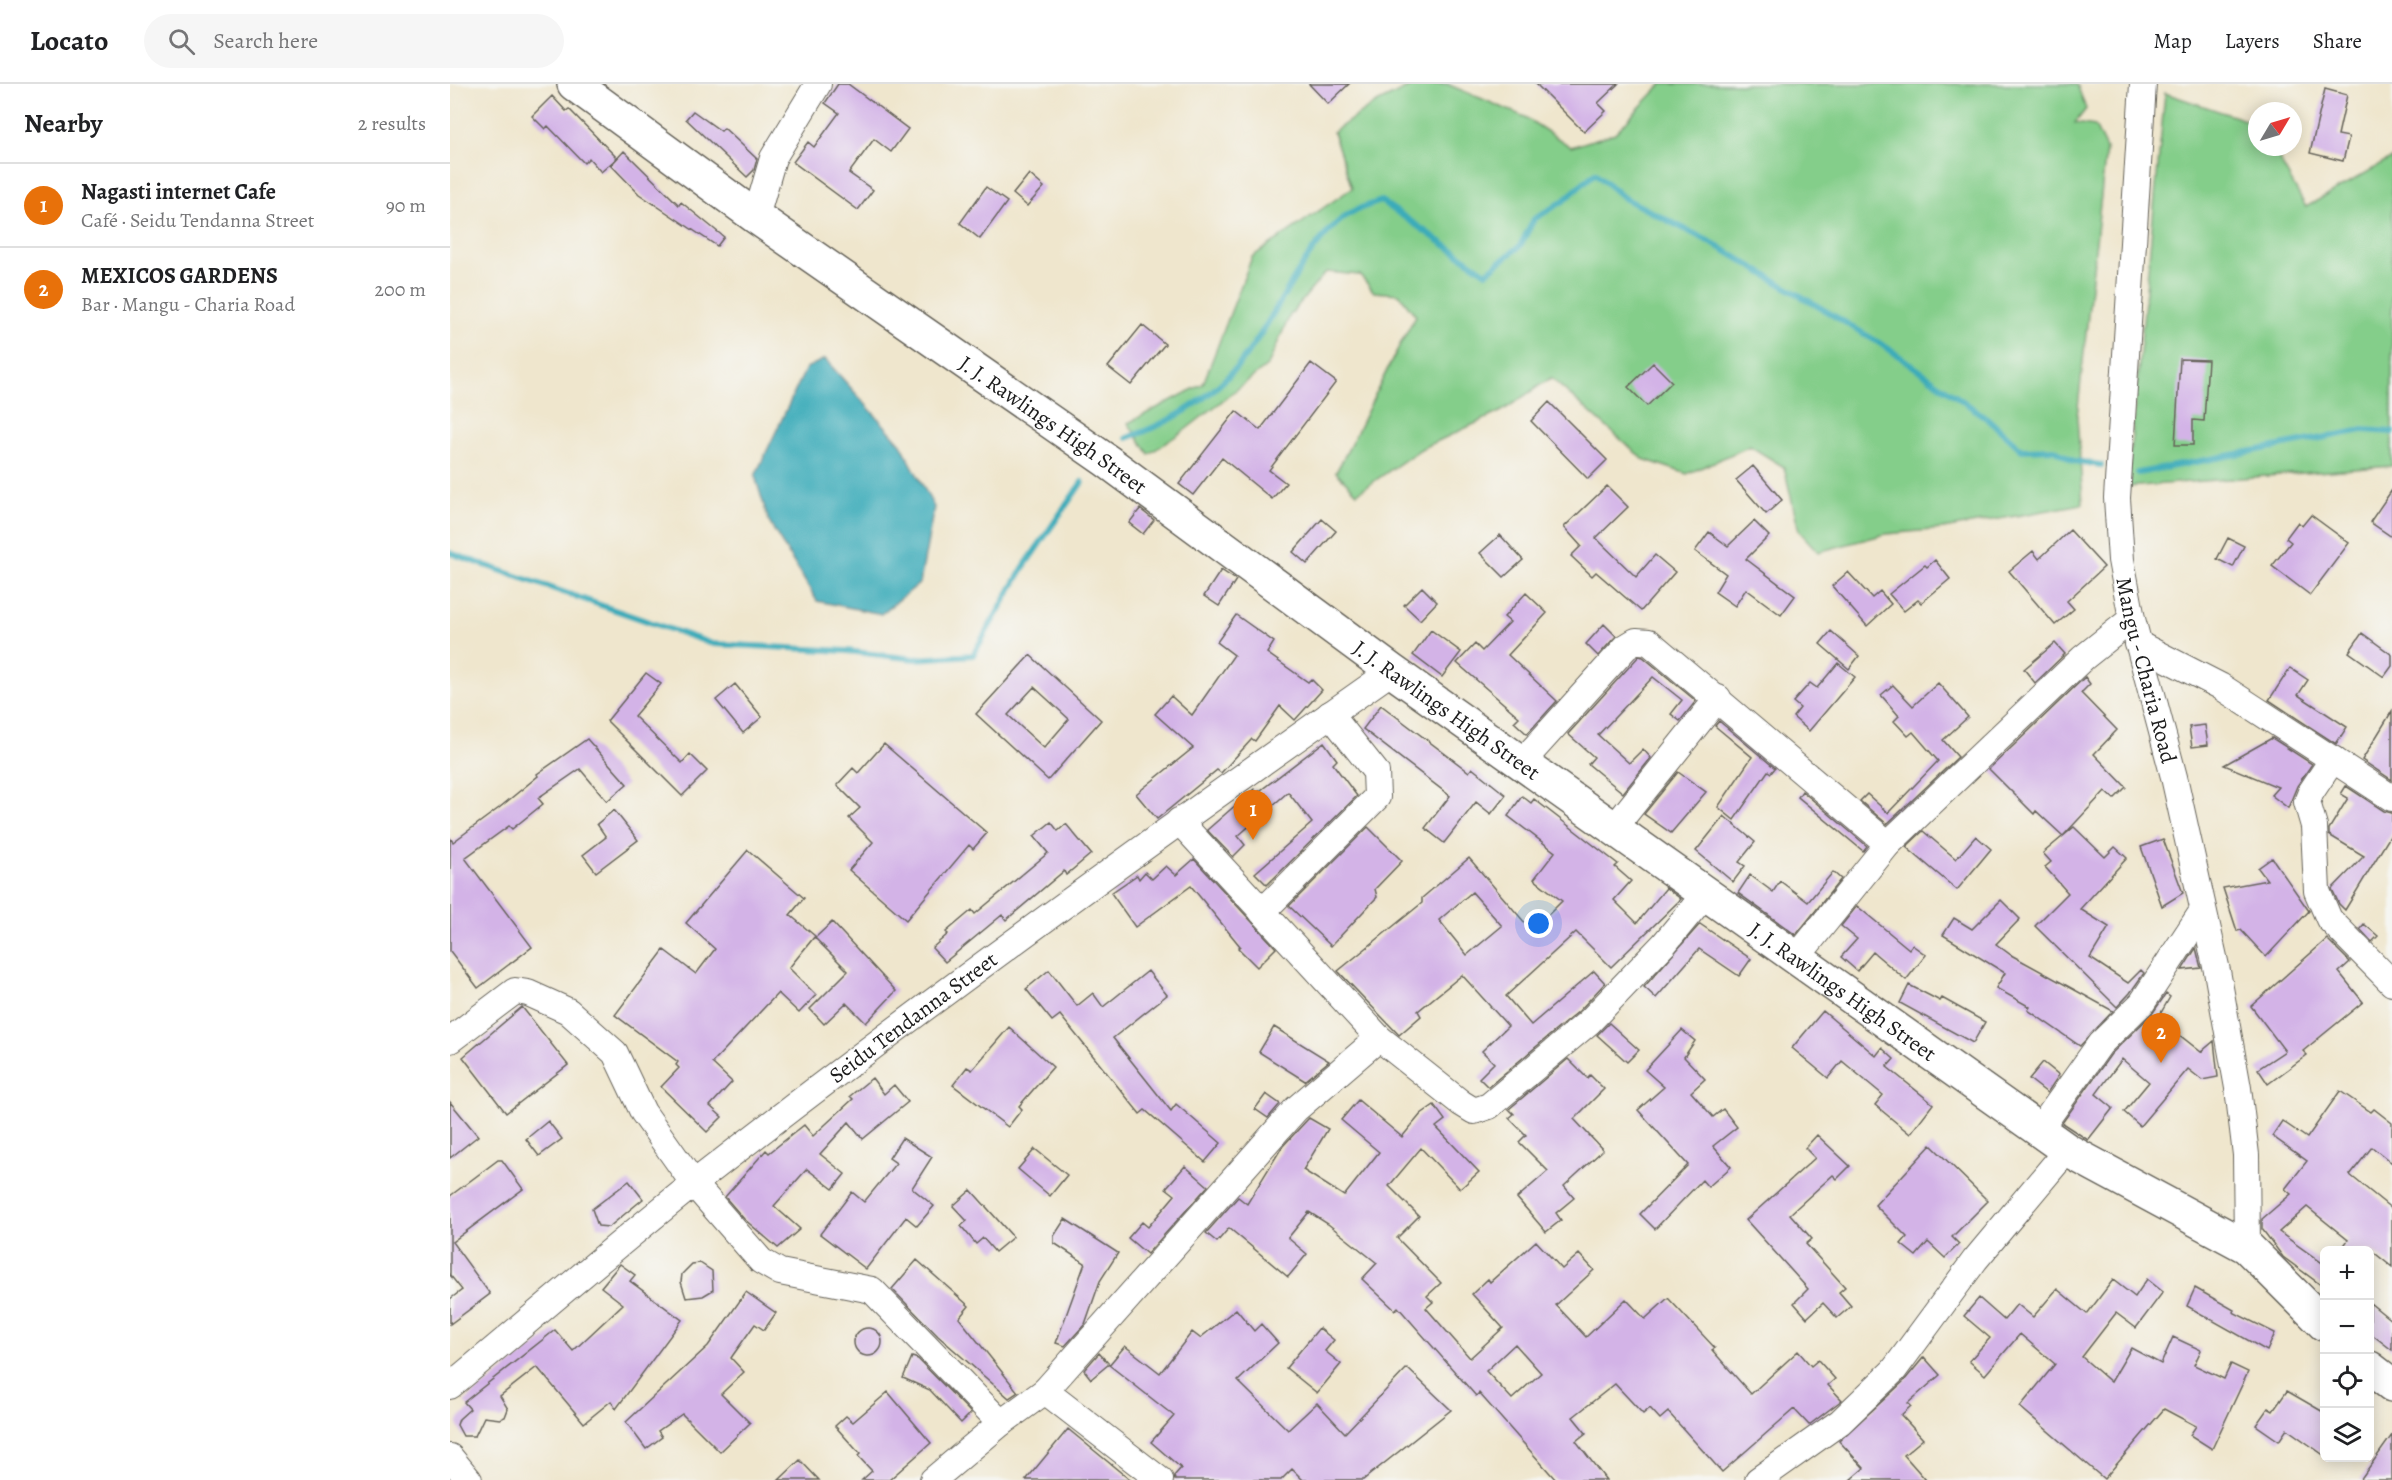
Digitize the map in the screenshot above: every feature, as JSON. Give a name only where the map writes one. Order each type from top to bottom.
[{"type":"main road","name":"J. J. Rawlings High Street","points":[[574,84],[756,217],[1119,469],[1392,671],[2067,1150],[2247,1247],[2320,1319]]},
{"type":"street","points":[[756,217],[773,158],[818,84]]},
{"type":"street","name":"Mangu - Charia Road","points":[[2143,84],[2117,498],[2121,560],[2135,632],[2174,777],[2202,912],[2217,971],[2238,1088],[2246,1155],[2247,1247]]},
{"type":"street","points":[[1797,957],[1888,844],[2083,658],[2135,632],[2392,798]]},
{"type":"street","points":[[1522,762],[1626,647],[1636,641],[1648,642],[1718,698],[1888,844]]},
{"type":"street","name":"Seidu Tendanna Street","points":[[450,1386],[694,1184],[858,1057],[1179,821],[1392,671]]},
{"type":"street","points":[[1614,828],[1718,698]]},
{"type":"street","points":[[1262,912],[1377,797],[1376,772],[1330,714]]},
{"type":"street","points":[[2333,759],[2307,802],[2314,826],[2317,891],[2329,919],[2392,983]]},
{"type":"street","points":[[1179,821],[1379,1038],[1474,1111],[1489,1106],[1589,1022],[1664,944],[1706,893]]},
{"type":"street","points":[[2039,1130],[2100,1044],[2142,1003],[2202,912]]},
{"type":"street","points":[[450,1040],[515,991],[528,993],[568,1011],[615,1053],[643,1112],[694,1184],[761,1261],[780,1272],[872,1290],[1001,1423]]},
{"type":"street","points":[[933,1480],[1001,1423],[1045,1391],[1296,1109],[1379,1038]]},
{"type":"street","points":[[1758,1480],[1840,1422],[1894,1370],[1975,1260],[2067,1150]]},
{"type":"street","points":[[1045,1391],[1160,1480]]},
{"type":"street","points":[[450,1457],[469,1480]]},
{"type":"green space","points":[[1415,84],[1447,84],[1525,117],[1571,147],[1615,133],[1662,84],[2077,84],[2086,109],[2075,123],[2095,126],[2106,149],[2077,417],[2083,504],[1943,529],[1886,534],[1818,552],[1799,531],[1784,467],[1750,446],[1687,474],[1643,459],[1551,378],[1502,411],[1421,449],[1357,493],[1336,472],[1416,316],[1399,294],[1374,292],[1360,275],[1326,272],[1290,315],[1268,365],[1185,430],[1149,454],[1128,423],[1203,384],[1252,257],[1352,188],[1333,132],[1371,106]]},
{"type":"green space","points":[[2165,93],[2248,121],[2248,156],[2277,156],[2306,207],[2392,158],[2392,466],[2127,487]]},
{"type":"water","points":[[825,359],[901,444],[934,507],[920,583],[881,614],[817,601],[769,522],[755,476],[806,368]]},
{"type":"building","points":[[838,84],[848,84],[908,129],[891,152],[874,139],[849,173],[873,190],[858,210],[793,162],[808,142],[814,147],[839,113],[825,103]]},
{"type":"building","points":[[1309,84],[1349,84],[1328,104]]},
{"type":"building","points":[[1536,84],[1618,84],[1598,103],[1606,111],[1584,132]]},
{"type":"building","points":[[2325,89],[2347,95],[2338,135],[2349,137],[2343,161],[2310,153]]},
{"type":"building","points":[[552,96],[566,111],[569,109],[617,158],[601,172],[589,158],[584,163],[548,126],[545,129],[532,116]]},
{"type":"building","points":[[693,111],[721,131],[724,128],[757,159],[754,170],[747,177],[686,119]]},
{"type":"building","points":[[624,151],[679,205],[681,202],[724,237],[717,246],[639,194],[611,165]]},
{"type":"building","points":[[1029,174],[1044,187],[1027,206],[1013,194]]},
{"type":"building","points":[[986,187],[1007,202],[980,239],[960,223]]},
{"type":"building","points":[[1142,325],[1165,344],[1131,385],[1108,367]]},
{"type":"building","points":[[2180,359],[2208,360],[2204,421],[2193,420],[2193,445],[2175,445]]},
{"type":"building","points":[[1311,363],[1336,382],[1269,470],[1286,483],[1272,499],[1222,458],[1193,495],[1179,484],[1236,411],[1260,430]]},
{"type":"building","points":[[1653,363],[1672,382],[1647,406],[1628,387]]},
{"type":"building","points":[[1549,402],[1607,460],[1588,479],[1531,421]]},
{"type":"building","points":[[1753,466],[1782,500],[1766,514],[1736,480]]},
{"type":"building","points":[[1607,486],[1628,507],[1596,538],[1636,577],[1655,555],[1675,572],[1641,611],[1596,572],[1592,576],[1571,556],[1581,546],[1564,527]]},
{"type":"building","points":[[2392,490],[2392,537],[2370,522]]},
{"type":"building","points":[[1140,509],[1154,520],[1143,534],[1129,523]]},
{"type":"building","points":[[2311,515],[2349,543],[2310,595],[2272,566],[2291,542],[2286,538],[2298,522],[2302,526]]},
{"type":"building","points":[[1322,519],[1336,531],[1307,564],[1293,552]]},
{"type":"building","points":[[1754,521],[1769,536],[1746,559],[1795,596],[1781,615],[1746,589],[1735,606],[1715,592],[1726,574],[1695,551],[1709,532],[1728,546]]},
{"type":"building","points":[[2070,530],[2104,567],[2067,601],[2074,609],[2055,625],[2009,571],[2033,551],[2039,559]]},
{"type":"building","points":[[1500,535],[1523,560],[1504,577],[1480,553]]},
{"type":"building","points":[[2228,538],[2244,546],[2233,567],[2217,559]]},
{"type":"building","points":[[1935,560],[1950,579],[1921,603],[1918,600],[1904,611],[1889,594],[1925,565],[1927,567]]},
{"type":"building","points":[[1221,570],[1236,580],[1219,606],[1204,596]]},
{"type":"building","points":[[1848,572],[1872,598],[1880,591],[1891,604],[1867,626],[1832,586]]},
{"type":"building","points":[[1422,587],[1437,602],[1420,620],[1404,605]]},
{"type":"building","points":[[1526,593],[1547,613],[1508,655],[1557,701],[1527,734],[1514,722],[1519,717],[1457,663],[1475,644],[1482,651],[1510,622],[1504,617]]},
{"type":"building","points":[[1236,615],[1274,642],[1267,653],[1308,682],[1311,679],[1322,690],[1295,720],[1280,706],[1255,741],[1252,739],[1221,773],[1217,770],[1157,819],[1136,794],[1193,748],[1155,714],[1171,696],[1192,715],[1234,655],[1217,642]]},
{"type":"building","points":[[1604,624],[1616,636],[1598,656],[1586,644]]},
{"type":"building","points":[[1431,630],[1461,652],[1442,677],[1413,655]]},
{"type":"building","points":[[1831,631],[1859,656],[1849,669],[1820,644]]},
{"type":"building","points":[[2362,633],[2392,655],[2392,666],[2384,677],[2349,652]]},
{"type":"building","points":[[2055,643],[2065,654],[2035,683],[2024,669]]},
{"type":"building","points":[[1030,655],[1101,720],[1048,780],[976,714]],"holes":[[[1034,687],[1069,719],[1044,748],[1008,715]]]},
{"type":"building","points":[[1639,656],[1696,701],[1680,721],[1671,714],[1682,700],[1653,677],[1598,735],[1629,763],[1643,749],[1651,758],[1623,793],[1588,764],[1594,757],[1568,734]]},
{"type":"building","points":[[1838,663],[1855,677],[1809,731],[1793,717],[1800,708],[1793,702],[1810,683],[1817,688]]},
{"type":"building","points":[[2290,668],[2308,680],[2298,695],[2347,727],[2336,744],[2269,700]]},
{"type":"building","points":[[646,673],[661,684],[634,716],[682,763],[690,754],[707,771],[682,796],[607,721]]},
{"type":"building","points":[[2085,677],[2090,684],[2081,693],[2117,730],[2094,754],[2126,787],[2114,799],[2105,791],[2063,836],[2036,811],[2034,814],[1989,769]]},
{"type":"building","points":[[1938,683],[1968,717],[1943,740],[1958,757],[1887,824],[1860,801],[1867,794],[1888,813],[1938,761],[1913,732],[1908,736],[1894,721],[1899,716],[1881,695],[1893,685],[1913,706]]},
{"type":"building","points":[[735,684],[762,717],[743,733],[716,700]]},
{"type":"building","points":[[1381,705],[1469,772],[1472,768],[1506,795],[1491,814],[1476,802],[1444,843],[1425,828],[1450,796],[1363,729]]},
{"type":"building","points":[[2392,711],[2392,780],[2362,760]]},
{"type":"building","points":[[1719,721],[1775,768],[1771,773],[1768,771],[1734,820],[1718,807],[1752,757],[1715,726]]},
{"type":"building","points":[[2205,725],[2208,745],[2192,747],[2189,727]]},
{"type":"building","points":[[2272,738],[2312,764],[2297,786],[2288,808],[2271,795],[2278,787],[2224,765]]},
{"type":"building","points":[[587,739],[627,784],[607,801],[580,769],[538,798],[543,804],[512,829],[509,826],[465,858],[532,947],[478,988],[450,951],[450,838],[453,842],[499,808],[538,776],[537,774]]},
{"type":"building","points":[[1324,742],[1337,760],[1333,764],[1357,796],[1267,885],[1255,873],[1312,823],[1288,792],[1238,836],[1245,845],[1233,857],[1207,830],[1254,789],[1257,793]]},
{"type":"building","points":[[884,744],[987,833],[973,849],[969,845],[906,920],[849,870],[873,842],[849,818],[860,808],[837,785],[853,768],[858,773]]},
{"type":"building","points":[[1678,772],[1706,792],[1671,833],[1644,814]]},
{"type":"building","points":[[2346,786],[2384,811],[2392,813],[2392,833],[2345,910],[2339,904],[2332,889],[2364,856],[2329,835],[2329,829],[2348,798],[2341,794]]},
{"type":"building","points":[[1802,791],[1867,846],[1863,851],[1798,797]]},
{"type":"building","points":[[1522,796],[1531,803],[1534,799],[1618,864],[1615,867],[1631,881],[1614,900],[1637,923],[1666,888],[1681,899],[1611,967],[1576,932],[1506,996],[1531,1025],[1594,971],[1605,983],[1579,1011],[1488,1087],[1479,1078],[1494,1063],[1482,1051],[1508,1026],[1462,975],[1418,1011],[1421,1016],[1399,1035],[1338,971],[1422,903],[1422,898],[1469,858],[1532,931],[1562,901],[1534,879],[1555,852],[1508,816]],"holes":[[[1472,892],[1502,926],[1467,955],[1439,920]]]},
{"type":"building","points":[[614,810],[638,840],[596,872],[583,855],[606,837],[597,824]]},
{"type":"building","points":[[1724,816],[1755,842],[1739,862],[1745,866],[1733,882],[1696,851]]},
{"type":"building","points":[[1051,822],[1058,831],[1066,824],[1091,854],[1066,875],[1064,871],[1006,920],[1002,915],[945,962],[932,948],[948,934],[946,932],[972,910],[975,914],[1048,853],[1034,836]]},
{"type":"building","points":[[1368,827],[1402,861],[1375,889],[1377,897],[1331,946],[1289,906]]},
{"type":"building","points":[[2074,827],[2105,857],[2115,847],[2127,858],[2080,909],[2109,927],[2090,958],[2128,983],[2141,970],[2144,973],[2117,1007],[2035,926],[2068,893],[2045,867],[2051,862],[2043,853]]},
{"type":"building","points":[[1923,831],[1956,859],[1976,836],[1991,849],[1957,890],[1906,847]]},
{"type":"building","points":[[2163,839],[2183,893],[2162,906],[2141,847]]},
{"type":"building","points":[[748,850],[804,898],[790,915],[815,936],[789,968],[816,995],[799,1013],[778,993],[712,1063],[732,1082],[710,1106],[722,1117],[707,1132],[661,1087],[679,1068],[676,1065],[678,1062],[615,1015],[664,950],[696,974],[715,949],[686,923]]},
{"type":"building","points":[[2272,858],[2309,911],[2266,957],[2241,930],[2237,931],[2223,888],[2267,880],[2258,868]]},
{"type":"building","points":[[1194,859],[1276,948],[1257,967],[1238,948],[1240,946],[1191,886],[1135,927],[1111,893],[1137,875],[1139,879],[1145,872],[1152,879],[1166,866],[1176,875]]},
{"type":"building","points":[[1833,872],[1841,879],[1796,935],[1738,893],[1750,875],[1773,892],[1780,881],[1808,902]]},
{"type":"building","points":[[2001,900],[2020,919],[1996,944],[2011,955],[2113,1011],[2080,1046],[2028,1010],[2030,1007],[1996,988],[2005,973],[1943,935],[1954,918],[1972,929]]},
{"type":"building","points":[[1857,906],[1909,949],[1912,945],[1926,955],[1906,980],[1873,952],[1857,971],[1841,957],[1857,939],[1841,926]]},
{"type":"building","points":[[832,922],[896,991],[866,1023],[846,1003],[824,1024],[810,1009],[848,971],[815,938]]},
{"type":"building","points":[[1700,924],[1751,959],[1739,976],[1699,949],[1656,998],[1644,987]]},
{"type":"building","points":[[2364,924],[2378,936],[2372,942],[2360,929]]},
{"type":"building","points":[[2327,939],[2350,962],[2339,972],[2363,1002],[2303,1051],[2307,1055],[2268,1084],[2258,1069],[2285,1051],[2251,1006]]},
{"type":"building","points":[[2196,948],[2201,968],[2182,970]]},
{"type":"building","points":[[1049,970],[1077,1006],[1093,993],[1103,1007],[1148,971],[1167,995],[1113,1038],[1171,1111],[1176,1104],[1221,1143],[1205,1162],[1145,1110],[1140,1114],[1060,1015],[1052,1021],[1026,989]]},
{"type":"building","points":[[1909,985],[1940,1001],[1942,998],[1985,1022],[1973,1043],[1900,1003]]},
{"type":"building","points":[[2166,994],[2170,997],[2158,1018],[2201,1052],[2214,1041],[2218,1077],[2202,1080],[2188,1069],[2140,1126],[2124,1112],[2149,1082],[2122,1059],[2096,1094],[2113,1108],[2088,1140],[2062,1123],[2111,1054],[2152,1014]]},
{"type":"building","points":[[522,1007],[568,1065],[506,1113],[463,1057]]},
{"type":"building","points":[[1823,1011],[1876,1056],[1882,1048],[1894,1059],[1887,1067],[1933,1104],[1910,1134],[1875,1105],[1883,1095],[1842,1061],[1828,1078],[1792,1048]]},
{"type":"building","points":[[1609,1023],[1639,1050],[1627,1062],[1597,1035]]},
{"type":"building","points":[[1009,1027],[1053,1067],[1019,1106],[1022,1109],[1008,1127],[953,1085],[967,1067],[972,1070]]},
{"type":"building","points":[[1274,1027],[1329,1061],[1305,1081],[1259,1052]]},
{"type":"building","points":[[1682,1030],[1695,1041],[1684,1057],[1705,1079],[1691,1092],[1713,1117],[1723,1109],[1737,1127],[1713,1146],[1731,1167],[1708,1187],[1702,1180],[1655,1229],[1640,1214],[1688,1165],[1638,1110],[1664,1087],[1645,1070]]},
{"type":"building","points":[[1568,1059],[1587,1078],[1590,1075],[1604,1089],[1574,1119],[1603,1150],[1564,1186],[1574,1198],[1556,1213],[1561,1220],[1546,1232],[1517,1198],[1548,1171],[1519,1142],[1526,1135],[1509,1118],[1514,1114],[1509,1109]]},
{"type":"building","points":[[2043,1062],[2059,1075],[2047,1093],[2029,1079]]},
{"type":"building","points":[[872,1078],[884,1094],[894,1085],[908,1102],[863,1139],[849,1122],[820,1154],[845,1174],[833,1189],[807,1169],[774,1206],[800,1229],[778,1248],[744,1219],[725,1197],[766,1150],[769,1153],[804,1125],[813,1136],[853,1099],[850,1096]]},
{"type":"building","points":[[2340,1091],[2371,1112],[2374,1109],[2392,1123],[2392,1163],[2372,1147],[2350,1175],[2392,1209],[2392,1267],[2374,1253],[2374,1246],[2344,1246],[2348,1240],[2307,1207],[2279,1232],[2320,1261],[2320,1284],[2283,1257],[2262,1229],[2262,1219],[2291,1194],[2285,1189],[2307,1161],[2272,1136],[2282,1121],[2307,1138]]},
{"type":"building","points":[[1266,1094],[1280,1104],[1268,1118],[1255,1109]]},
{"type":"building","points":[[1358,1100],[1402,1137],[1421,1114],[1434,1105],[1445,1120],[1436,1127],[1479,1172],[1460,1189],[1421,1148],[1389,1186],[1419,1216],[1397,1238],[1441,1283],[1427,1296],[1433,1302],[1426,1308],[1470,1358],[1503,1328],[1472,1294],[1488,1279],[1490,1282],[1536,1241],[1562,1269],[1579,1254],[1594,1270],[1556,1305],[1586,1337],[1626,1299],[1645,1319],[1668,1298],[1715,1348],[1712,1350],[1751,1394],[1798,1351],[1811,1366],[1818,1360],[1835,1379],[1828,1385],[1842,1400],[1809,1425],[1794,1409],[1722,1472],[1668,1412],[1660,1419],[1650,1408],[1643,1414],[1615,1384],[1573,1417],[1586,1433],[1576,1441],[1606,1480],[1556,1480],[1479,1393],[1476,1396],[1398,1307],[1395,1310],[1362,1279],[1377,1263],[1328,1224],[1309,1212],[1288,1238],[1307,1254],[1288,1277],[1229,1228],[1217,1242],[1206,1233],[1238,1197],[1247,1204],[1282,1147],[1309,1118],[1328,1129],[1303,1170],[1344,1196],[1379,1152],[1341,1120]],"holes":[[[1515,1344],[1541,1373],[1512,1399],[1486,1371]]]},
{"type":"building","points":[[450,1102],[478,1136],[450,1158]]},
{"type":"building","points":[[548,1121],[562,1139],[539,1156],[526,1139]]},
{"type":"building","points":[[1817,1135],[1850,1166],[1837,1179],[1833,1175],[1790,1214],[1812,1239],[1806,1244],[1845,1287],[1839,1292],[1851,1306],[1837,1318],[1823,1303],[1807,1318],[1794,1303],[1808,1289],[1746,1220],[1815,1158],[1805,1148]]},
{"type":"building","points":[[902,1138],[932,1157],[912,1188],[934,1206],[917,1226],[906,1217],[866,1269],[820,1234],[852,1192],[864,1202],[896,1163],[889,1158]]},
{"type":"building","points":[[1931,1145],[1988,1201],[1952,1237],[1959,1244],[1945,1258],[1928,1242],[1916,1256],[1901,1244],[1907,1237],[1875,1205]]},
{"type":"building","points":[[1035,1149],[1067,1175],[1050,1196],[1018,1169]]},
{"type":"building","points":[[498,1160],[502,1160],[523,1189],[452,1242],[490,1294],[450,1324],[450,1299],[462,1290],[450,1275],[450,1196]]},
{"type":"building","points":[[1185,1166],[1208,1186],[1147,1254],[1128,1238],[1142,1222],[1148,1227],[1175,1195],[1166,1188]]},
{"type":"building","points":[[629,1181],[643,1199],[609,1227],[598,1226],[592,1209]]},
{"type":"building","points":[[971,1190],[1013,1237],[995,1252],[983,1238],[976,1244],[961,1226],[967,1221],[953,1206]]},
{"type":"building","points":[[1065,1219],[1118,1253],[1100,1281],[1085,1324],[1065,1346],[1056,1343],[1085,1263],[1054,1243],[1054,1236]]},
{"type":"building","points":[[917,1260],[969,1306],[959,1318],[1018,1392],[1009,1398],[938,1336],[892,1289]]},
{"type":"building","points":[[700,1263],[712,1271],[713,1290],[703,1296],[686,1298],[681,1282],[682,1274],[692,1264]]},
{"type":"building","points":[[620,1264],[635,1275],[630,1281],[682,1320],[616,1409],[611,1401],[584,1423],[537,1367],[500,1396],[508,1409],[505,1417],[500,1419],[484,1417],[475,1436],[463,1436],[457,1425],[459,1419],[470,1409],[464,1402],[555,1330],[573,1351],[623,1304],[601,1287]]},
{"type":"building","points":[[2147,1279],[2163,1292],[2136,1328],[2116,1313],[2082,1357],[2111,1382],[2131,1348],[2161,1364],[2173,1337],[2201,1350],[2194,1365],[2224,1379],[2231,1364],[2248,1372],[2212,1449],[2190,1435],[2196,1426],[2164,1409],[2104,1479],[2020,1407],[2055,1364],[2020,1334],[1985,1375],[1969,1361],[1990,1338],[1964,1316],[1979,1298],[2004,1320],[2017,1304],[2033,1317],[2057,1289],[2087,1314],[2113,1280],[2135,1297]]},
{"type":"building","points":[[2195,1288],[2234,1310],[2233,1312],[2275,1333],[2267,1351],[2187,1306]]},
{"type":"building","points":[[746,1292],[776,1313],[764,1330],[755,1324],[733,1355],[731,1358],[744,1372],[721,1394],[750,1423],[720,1452],[682,1414],[658,1431],[662,1437],[646,1449],[626,1422],[708,1346]]},
{"type":"building","points":[[2374,1306],[2392,1321],[2392,1350],[2374,1336]]},
{"type":"building","points":[[1236,1309],[1254,1331],[1261,1324],[1278,1343],[1238,1381],[1288,1430],[1317,1403],[1345,1433],[1407,1368],[1451,1410],[1363,1480],[1303,1480],[1292,1469],[1281,1480],[1175,1480],[1174,1476],[1181,1468],[1151,1442],[1174,1416],[1109,1365],[1125,1346],[1160,1373],[1192,1332],[1200,1338]]},
{"type":"building","points":[[868,1328],[878,1332],[882,1342],[878,1352],[868,1356],[858,1352],[854,1342],[858,1332]]},
{"type":"building","points":[[1319,1328],[1334,1340],[1325,1351],[1341,1364],[1317,1393],[1286,1368]]},
{"type":"building","points":[[1099,1353],[1109,1364],[1091,1379],[1084,1370]]},
{"type":"building","points":[[912,1357],[918,1359],[971,1413],[961,1423],[930,1390],[903,1378]]},
{"type":"building","points":[[1924,1357],[1940,1375],[1908,1403],[1911,1406],[1901,1415],[1923,1439],[1904,1455],[1926,1480],[1850,1480],[1864,1468],[1839,1441],[1904,1381]]},
{"type":"building","points":[[2287,1391],[2320,1410],[2320,1452],[2287,1429],[2279,1441],[2256,1425],[2268,1408],[2273,1411]]},
{"type":"building","points":[[888,1392],[931,1443],[889,1480],[862,1480],[872,1471],[835,1426],[846,1416],[853,1422]]},
{"type":"building","points":[[1068,1429],[1130,1480],[1026,1480]]},
{"type":"building","points":[[2392,1435],[2392,1480],[2360,1480]]},
{"type":"building","points":[[800,1460],[819,1480],[779,1480]]},
{"type":"waterway","points":[[1127,438],[1157,426],[1198,403],[1234,370],[1262,332],[1315,248],[1347,215],[1381,201],[1486,273],[1520,246],[1534,219],[1562,202],[1595,173],[1624,198],[1714,244],[1886,347],[1988,419],[2022,450],[2054,449],[2074,461],[2101,465]]},
{"type":"waterway","points":[[2138,473],[2363,430],[2392,432]]},
{"type":"waterway","points":[[450,553],[713,644],[847,651],[915,659],[973,655],[1023,568],[1082,482]]},
{"type":"place","name":"Nagasti internet Cafe","points":[[1253,840]]},
{"type":"place","name":"MEXICOS GARDENS","points":[[2161,1063]]}]
